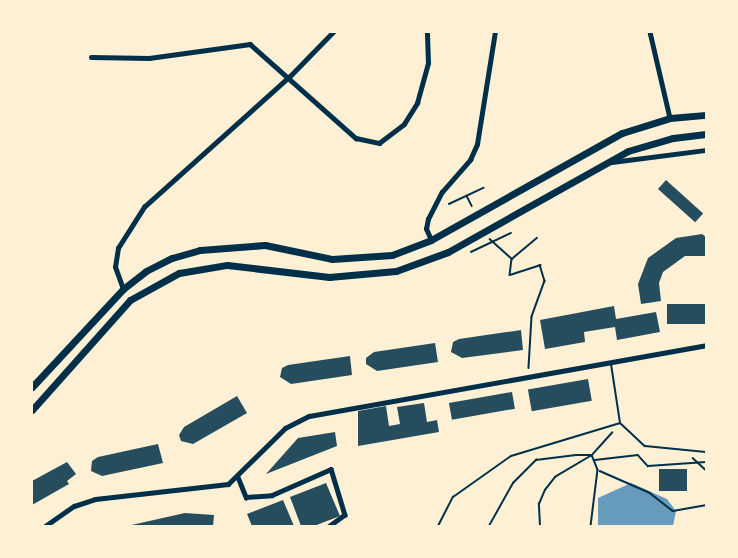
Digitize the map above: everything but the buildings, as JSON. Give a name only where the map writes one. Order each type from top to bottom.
[{"type":"main road","points":[[32,387],[123,289],[146,270],[200,250],[265,245],[353,260],[392,255],[431,240],[622,132],[670,118],[706,115]]},
{"type":"main road","points":[[32,410],[130,300],[153,284],[179,273],[227,265],[329,277],[396,271],[448,252],[604,163],[652,143],[706,134]]},
{"type":"street","points":[[123,289],[115,267],[118,248],[144,207],[291,76],[333,32]]},
{"type":"street","points":[[91,57],[148,58],[250,44],[291,76],[356,138],[379,143],[405,124],[417,103],[428,63],[427,32]]},
{"type":"street","points":[[431,240],[426,229],[428,219],[442,192],[470,160],[477,144],[495,32]]},
{"type":"street","points":[[650,32],[670,118]]},
{"type":"street","points":[[604,163],[706,150]]},
{"type":"street","points":[[45,526],[74,506],[95,498],[217,488],[238,477],[285,428],[309,416],[706,345]]},
{"type":"street","points":[[238,477],[246,497],[272,495],[331,469],[345,515],[330,526]]},
{"type":"lane","points":[[611,361],[620,423],[645,446],[706,452]]},
{"type":"lane","points":[[438,526],[453,497],[511,456],[620,423]]},
{"type":"path","points":[[449,204],[483,188]]},
{"type":"path","points":[[471,252],[511,233]]},
{"type":"path","points":[[529,375],[532,317],[545,281],[540,265],[510,275],[512,259],[537,238]]},
{"type":"path","points":[[492,242],[512,259]]},
{"type":"path","points":[[540,526],[539,504],[545,490],[555,477],[592,455],[620,423]]},
{"type":"path","points":[[689,452],[706,470]]},
{"type":"path","points":[[489,526],[513,483],[536,460],[553,455],[592,455]]},
{"type":"path","points":[[591,526],[598,470],[592,455]]},
{"type":"path","points":[[594,460],[638,455],[648,466],[706,462]]},
{"type":"path","points":[[598,470],[631,483],[673,511],[706,505]]},
{"type":"water","points":[[631,483],[667,499],[676,511],[673,526],[598,526],[598,498]]}]
